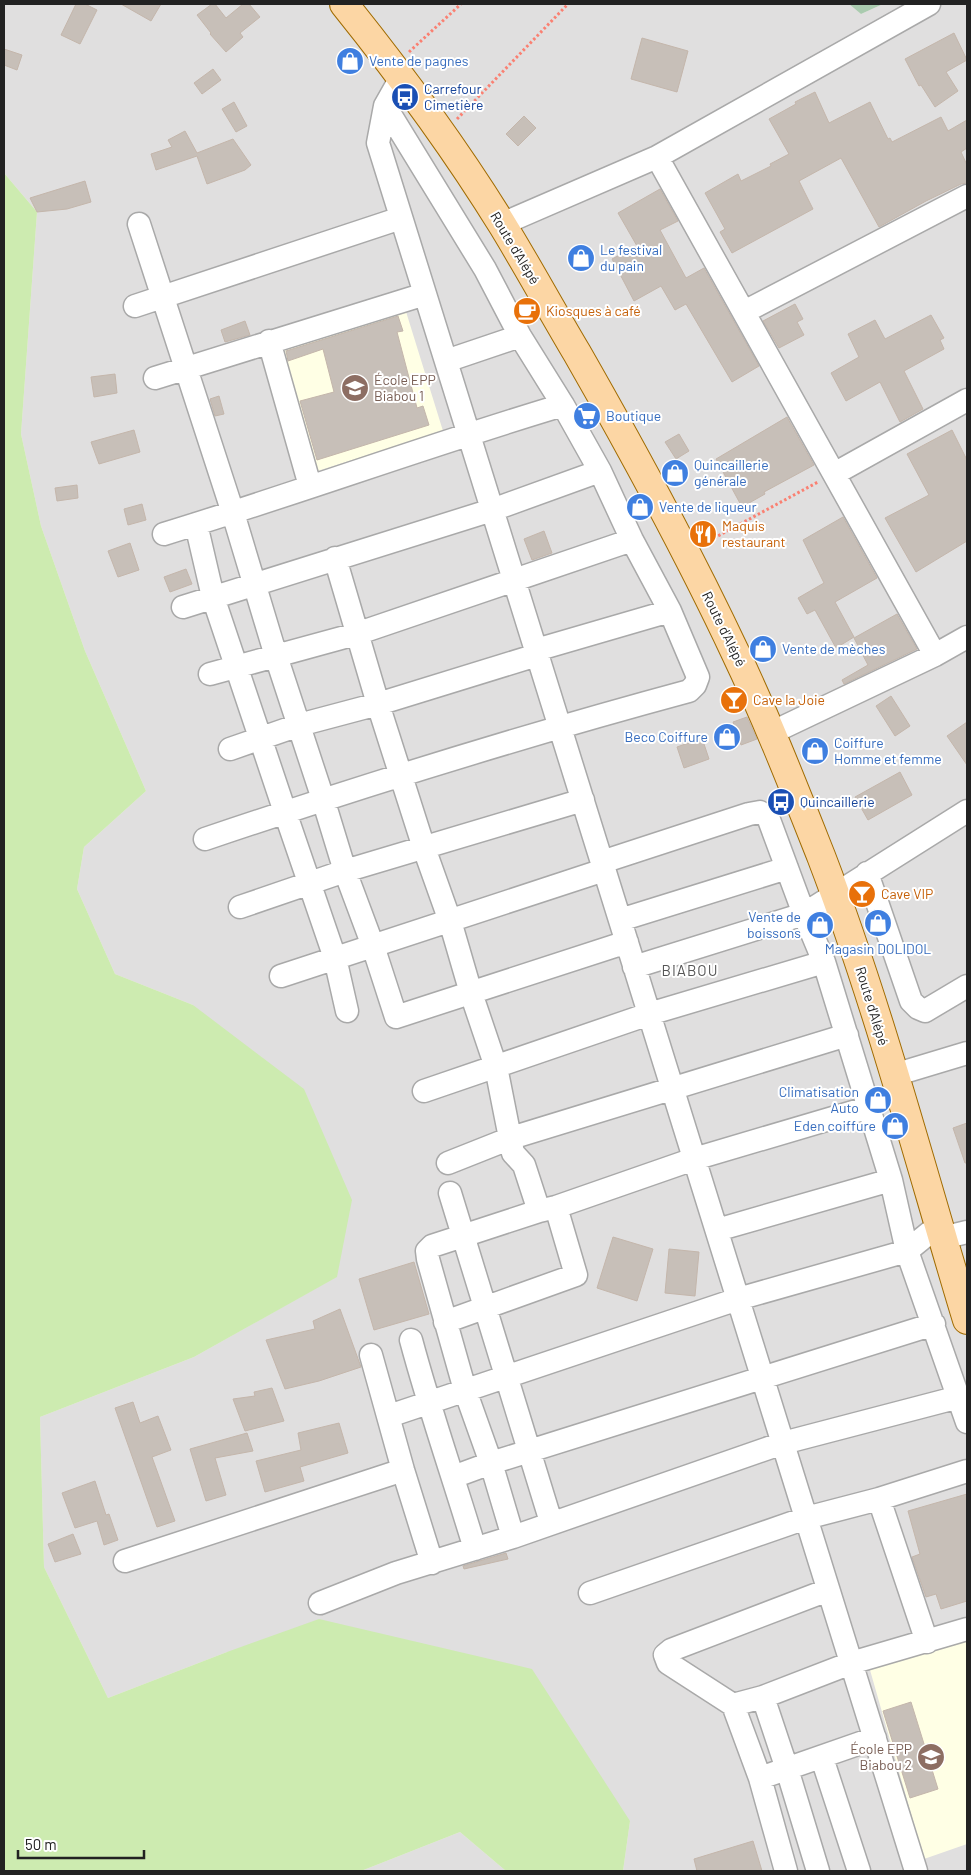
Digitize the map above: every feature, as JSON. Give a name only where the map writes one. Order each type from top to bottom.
[{"type":"main road","name":"Route d'Alépé","points":[[344,4],[398,71],[502,224],[601,395],[686,552],[736,654],[771,733],[863,974],[894,1075],[950,1233],[967,1320]]},
{"type":"street","points":[[502,224],[657,157],[929,4]]},
{"type":"street","points":[[398,71],[385,106],[378,143],[916,1871]]},
{"type":"street","points":[[205,839],[323,799],[560,726],[689,691],[695,685],[698,677],[670,611],[632,540],[600,471],[563,405],[520,336],[485,269],[385,106]]},
{"type":"street","points":[[657,157],[935,654]]},
{"type":"street","points":[[744,312],[967,196]]},
{"type":"street","points":[[135,306],[401,218]]},
{"type":"street","points":[[139,224],[233,513],[276,656],[345,872],[374,946],[396,1018],[627,942]]},
{"type":"street","points":[[155,378],[425,294]]},
{"type":"street","points":[[446,361],[520,336]]},
{"type":"street","points":[[269,341],[310,486]]},
{"type":"street","points":[[834,474],[967,400]]},
{"type":"street","points":[[164,534],[233,513],[468,434],[563,405]]},
{"type":"street","points":[[183,607],[492,510],[600,471]]},
{"type":"street","points":[[196,524],[213,597],[335,958],[347,1011]]},
{"type":"street","points":[[210,674],[356,634],[632,540]]},
{"type":"street","points":[[335,558],[378,704],[424,848],[450,920],[471,993],[496,1067],[513,1153],[524,1165],[548,1209],[576,1275],[445,1322]]},
{"type":"street","points":[[230,749],[299,725],[378,704],[670,611]]},
{"type":"street","points":[[771,733],[967,637]]},
{"type":"street","points":[[240,907],[309,883],[583,800]]},
{"type":"street","points":[[634,967],[804,914],[967,810]]},
{"type":"street","points":[[281,976],[450,920],[749,814],[760,812],[768,817],[824,962],[870,1107],[891,1180],[907,1250],[967,1422]]},
{"type":"street","points":[[620,920],[787,868]]},
{"type":"street","points":[[868,873],[911,1001],[918,1008],[925,1011],[967,986]]},
{"type":"street","points":[[424,1090],[649,1014],[824,962]]},
{"type":"street","points":[[448,1163],[511,1138],[847,1035]]},
{"type":"street","points":[[894,1075],[967,1053]]},
{"type":"street","points":[[513,1537],[491,1463],[465,1390],[427,1251],[432,1246],[694,1159],[870,1107]]},
{"type":"street","points":[[717,1230],[891,1180]]},
{"type":"street","points":[[450,1193],[551,1522]]},
{"type":"street","points":[[389,1416],[738,1299],[907,1250],[929,1233],[950,1233]]},
{"type":"street","points":[[453,1477],[491,1463],[934,1324]]},
{"type":"street","points":[[411,1340],[428,1404],[475,1549]]},
{"type":"street","points":[[371,1355],[403,1470],[432,1563]]},
{"type":"street","points":[[320,1603],[396,1573],[513,1537],[551,1522],[783,1443],[959,1397]]},
{"type":"street","points":[[124,1561],[403,1470]]},
{"type":"street","points":[[590,1593],[806,1518],[879,1499],[967,1470]]},
{"type":"street","points":[[879,1499],[927,1642]]},
{"type":"street","points":[[786,1871],[760,1778],[733,1705],[668,1663],[665,1655],[671,1650],[828,1590]]},
{"type":"street","points":[[733,1705],[763,1696],[851,1663],[967,1629]]},
{"type":"street","points":[[763,1696],[818,1871]]},
{"type":"street","points":[[760,1778],[875,1738]]},
{"type":"street","points":[[822,1758],[859,1871]]},
{"type":"path","points":[[398,71],[461,4]]},
{"type":"path","points":[[442,134],[568,4]]},
{"type":"path","points":[[686,552],[834,474]]},
{"type":"shaded area","points":[[4,4],[849,4],[861,14],[883,4],[967,4],[967,1871],[623,1871],[630,1821],[227,1652],[108,1698],[44,1567],[40,1417],[194,1357],[336,1277],[193,1005],[115,974],[77,889],[84,847],[146,791],[85,651],[41,526],[21,434],[37,212],[4,173]]},
{"type":"shaded area","points":[[849,4],[883,4],[861,14]]},
{"type":"shaded area","name":"École EPP Biabou 1","points":[[403,302],[443,431],[308,474],[268,345]]},
{"type":"shaded area","name":"École EPP Biabou 2","points":[[967,1637],[967,1844],[924,1859],[870,1670]]},
{"type":"shaded area","points":[[460,1832],[506,1871],[361,1871]]},
{"type":"green space","points":[[4,173],[37,212],[21,434],[41,526],[85,651],[146,791],[84,847],[77,889],[115,974],[193,1005],[304,1089],[352,1200],[337,1277],[194,1357],[40,1417],[44,1567],[108,1698],[319,1619],[532,1669],[630,1821],[623,1871],[506,1871],[460,1832],[361,1871],[4,1871]]},
{"type":"building","points":[[76,4],[85,4],[97,10],[80,44],[61,35]]},
{"type":"building","points":[[121,4],[161,4],[151,21]]},
{"type":"building","points":[[212,4],[215,4],[226,18],[243,4],[249,4],[260,17],[240,33],[243,37],[226,52],[197,15]]},
{"type":"building","points":[[954,33],[967,60],[946,72],[958,91],[935,107],[921,85],[919,86],[905,59]]},
{"type":"building","points":[[642,38],[688,51],[677,92],[631,79]]},
{"type":"building","points":[[4,49],[22,55],[17,70],[4,65]]},
{"type":"building","points":[[213,69],[221,80],[202,94],[194,83]]},
{"type":"building","points":[[815,92],[829,123],[870,102],[888,139],[890,138],[892,142],[941,117],[948,131],[967,120],[967,148],[961,152],[967,165],[967,183],[926,201],[879,227],[841,158],[799,181],[813,209],[732,253],[720,232],[725,229],[705,193],[738,174],[741,181],[771,166],[770,164],[789,154],[769,119]]},
{"type":"building","points":[[234,102],[247,126],[236,132],[222,109]]},
{"type":"building","points":[[524,116],[536,128],[518,146],[506,134]]},
{"type":"building","points":[[185,131],[197,153],[233,139],[251,165],[245,170],[207,184],[197,156],[156,170],[151,154],[172,147],[168,140]]},
{"type":"building","points":[[85,181],[91,202],[67,209],[37,212],[30,198]]},
{"type":"building","points":[[660,189],[678,221],[660,230],[686,278],[704,268],[759,366],[732,382],[686,304],[675,310],[661,286],[634,301],[612,259],[637,246],[618,213]]},
{"type":"building","points":[[795,304],[803,319],[797,322],[804,335],[779,348],[763,321]]},
{"type":"building","points":[[931,315],[944,338],[940,340],[944,349],[904,371],[923,409],[900,422],[880,382],[846,401],[831,373],[859,357],[848,334],[875,320],[885,339]]},
{"type":"building","points":[[398,316],[403,331],[397,332],[417,408],[423,406],[429,425],[317,460],[300,401],[334,392],[323,349],[288,361],[286,351]]},
{"type":"building","points":[[245,321],[250,335],[225,342],[221,330]]},
{"type":"building","points":[[115,374],[117,393],[94,397],[91,377]]},
{"type":"building","points":[[219,396],[224,414],[215,416],[210,399]]},
{"type":"building","points":[[787,417],[814,465],[764,492],[765,494],[742,507],[716,459]]},
{"type":"building","points":[[134,430],[140,452],[99,464],[91,442]]},
{"type":"building","points":[[952,430],[967,460],[967,541],[916,572],[885,518],[929,495],[907,454]]},
{"type":"building","points":[[679,434],[689,451],[676,459],[665,442]]},
{"type":"building","points":[[77,485],[78,498],[57,501],[55,488]]},
{"type":"building","points":[[142,504],[146,520],[128,525],[124,509]]},
{"type":"building","points":[[843,517],[877,578],[835,602],[854,637],[836,648],[815,610],[807,614],[798,598],[824,583],[803,540]]},
{"type":"building","points":[[544,531],[552,553],[532,560],[524,539]]},
{"type":"building","points":[[130,543],[139,570],[118,577],[108,551]]},
{"type":"building","points":[[186,569],[192,584],[170,592],[164,577]]},
{"type":"building","points":[[897,614],[917,649],[844,684],[842,680],[868,665],[854,638]]},
{"type":"building","points":[[891,696],[910,726],[895,736],[876,706]]},
{"type":"building","points":[[747,717],[757,739],[741,745],[733,722]]},
{"type":"building","points":[[967,722],[967,765],[947,736]]},
{"type":"building","points":[[702,738],[709,759],[684,768],[677,747]]},
{"type":"building","points":[[900,772],[912,795],[868,820],[855,797]]},
{"type":"building","points":[[967,1123],[967,1163],[965,1163],[953,1128]]},
{"type":"building","points":[[613,1237],[653,1249],[637,1301],[597,1288]]},
{"type":"building","points":[[669,1249],[699,1252],[695,1296],[665,1293]]},
{"type":"building","points":[[414,1262],[429,1314],[374,1330],[359,1279]]},
{"type":"building","points":[[340,1309],[361,1367],[319,1381],[285,1389],[266,1340],[315,1329],[313,1321]]},
{"type":"building","points":[[272,1388],[284,1421],[245,1431],[233,1399],[255,1396],[254,1392]]},
{"type":"building","points":[[133,1402],[140,1423],[158,1416],[171,1450],[152,1457],[175,1521],[157,1527],[115,1408]]},
{"type":"building","points":[[339,1423],[348,1453],[300,1467],[304,1481],[265,1492],[256,1461],[301,1450],[298,1433]]},
{"type":"building","points":[[247,1433],[253,1451],[215,1458],[226,1495],[206,1501],[190,1449]]},
{"type":"building","points":[[95,1481],[106,1515],[109,1514],[118,1540],[104,1545],[97,1521],[75,1528],[62,1493]]},
{"type":"building","points":[[967,1494],[967,1601],[941,1609],[936,1594],[926,1597],[912,1557],[920,1554],[908,1511]]},
{"type":"building","points":[[73,1534],[81,1554],[55,1562],[48,1544]]},
{"type":"building","points":[[506,1553],[508,1559],[464,1569],[463,1566]]},
{"type":"building","points":[[911,1702],[938,1789],[910,1798],[883,1711]]},
{"type":"building","points":[[753,1841],[762,1871],[697,1871],[694,1859]]},
{"type":"place","name":"Vente de pagnes","points":[[350,61]]},
{"type":"place","name":"Carrefour Cimetière","points":[[405,97]]},
{"type":"place","name":"Le festival du pain","points":[[581,258]]},
{"type":"place","name":"Kiosques à café","points":[[527,311]]},
{"type":"place","name":"École EPP Biabou 1","points":[[355,388]]},
{"type":"place","name":"Boutique","points":[[587,416]]},
{"type":"place","name":"Quincaillerie générale","points":[[675,473]]},
{"type":"place","name":"Vente de liqueur","points":[[640,507]]},
{"type":"place","name":"Maquis restaurant","points":[[703,534]]},
{"type":"place","name":"Vente de mèches","points":[[763,649]]},
{"type":"place","name":"Cave la Joie","points":[[734,700]]},
{"type":"place","name":"Beco Coiffure","points":[[727,737]]},
{"type":"place","name":"Coiffure Homme et femme","points":[[815,751]]},
{"type":"place","name":"Quincaillerie","points":[[781,802]]},
{"type":"place","name":"Cave VIP","points":[[862,894]]},
{"type":"place","name":"Magasin DOLIDOL","points":[[878,923]]},
{"type":"place","name":"Vente de boissons","points":[[820,925]]},
{"type":"place","name":"Climatisation Auto","points":[[878,1100]]},
{"type":"place","name":"Eden coiffure","points":[[895,1126]]},
{"type":"place","name":"École EPP Biabou 2","points":[[931,1757]]},
{"type":"district","name":"BIABOU","points":[[690,971]]}]
